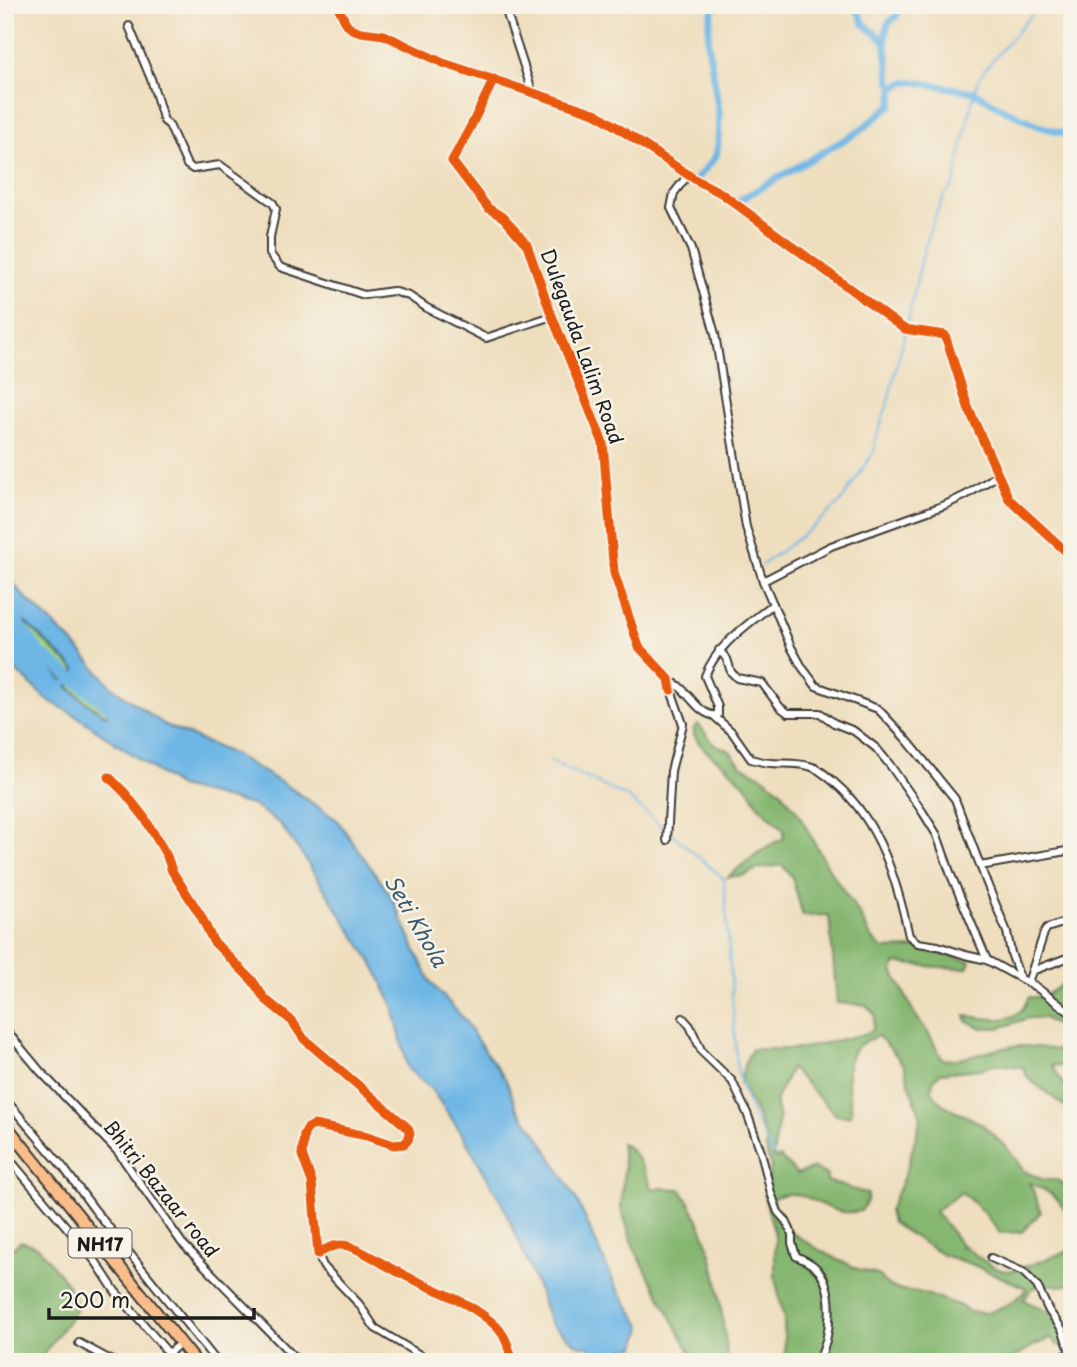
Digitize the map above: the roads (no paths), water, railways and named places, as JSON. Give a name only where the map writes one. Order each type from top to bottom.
[{"type":"highway","name":"NH17","points":[[5,1124],[196,1362]]},
{"type":"street","points":[[337,5],[347,25],[352,29],[384,35],[443,63],[597,114],[688,175],[721,193],[904,329],[945,335],[968,407],[1009,499],[1072,557]]},
{"type":"street","points":[[504,5],[533,94]]},
{"type":"street","points":[[129,26],[164,121],[169,125],[187,165],[193,169],[220,165],[273,203],[276,209],[270,237],[270,254],[280,267],[364,295],[393,291],[409,296],[486,338],[552,316]]},
{"type":"street","name":"Dulegauda Lalim Road","points":[[494,79],[452,161],[488,208],[504,218],[527,245],[552,316],[603,443],[614,573],[639,647],[669,679],[671,690]]},
{"type":"street","points":[[688,175],[674,193],[671,208],[691,249],[715,334],[746,527],[773,604],[791,647],[816,686],[878,709],[955,799],[1007,932],[1020,978]]},
{"type":"street","points":[[764,581],[831,546],[966,495],[998,475]]},
{"type":"street","points":[[714,716],[718,715],[718,707],[705,676],[709,664],[719,650],[773,604]]},
{"type":"street","points":[[719,650],[737,678],[762,683],[780,707],[788,713],[820,713],[834,723],[854,731],[876,748],[901,779],[937,835],[987,960]]},
{"type":"street","points":[[667,840],[671,771],[682,724],[671,690],[676,684],[705,713],[714,716],[732,732],[751,759],[812,766],[850,796],[867,819],[883,849],[909,936],[918,943],[987,960],[1036,987],[1072,1014]]},
{"type":"street","points":[[109,777],[144,817],[213,941],[252,980],[265,999],[292,1021],[304,1039],[408,1128],[408,1140],[404,1144],[394,1145],[314,1125],[304,1134],[302,1155],[312,1182],[318,1254],[323,1266],[359,1304],[375,1328],[425,1358],[426,1362]]},
{"type":"street","points":[[980,866],[1072,850]]},
{"type":"street","points":[[1028,983],[1047,928],[1072,920]]},
{"type":"street","points":[[1031,971],[1072,956]]},
{"type":"street","points":[[684,1017],[702,1052],[732,1082],[747,1114],[778,1212],[792,1234],[796,1256],[813,1265],[821,1273],[828,1287],[830,1322],[818,1362]]},
{"type":"street","name":"Bhitri Bazaar road","points":[[5,1029],[40,1071],[118,1152],[182,1243],[299,1362]]},
{"type":"street","points":[[5,1099],[63,1167],[217,1362]]},
{"type":"street","points":[[5,1154],[176,1362]]},
{"type":"street","points":[[318,1254],[330,1246],[348,1246],[463,1302],[495,1325],[504,1335],[512,1362]]},
{"type":"street","points":[[991,1258],[1023,1272],[1037,1286],[1049,1311],[1062,1329],[1071,1353],[1049,1362]]},
{"type":"street","points":[[79,1343],[114,1362]]},
{"type":"street","points":[[159,1362],[180,1343]]},
{"type":"water","points":[[5,574],[112,687],[165,725],[233,754],[289,787],[337,820],[392,897],[431,983],[465,1020],[506,1080],[517,1109],[536,1132],[576,1198],[614,1283],[642,1327],[636,1347],[622,1349],[625,1362],[599,1362],[588,1346],[579,1346],[551,1324],[502,1203],[461,1132],[431,1089],[408,1069],[393,1006],[376,969],[279,823],[252,805],[179,787],[78,717],[46,699],[5,660]],"holes":[[[25,622],[76,670],[72,676],[62,680],[31,644]],[[80,681],[94,689],[108,706],[107,716],[67,686]]]},
{"type":"waterway","points":[[696,180],[716,156],[718,145],[719,112],[708,43],[714,5]]},
{"type":"waterway","points":[[735,204],[858,132],[892,104],[894,88],[890,80],[885,41],[864,24],[855,5]]},
{"type":"waterway","points":[[885,41],[887,25],[903,5]]},
{"type":"waterway","points":[[975,91],[985,69],[1040,5]]},
{"type":"waterway","points":[[894,88],[905,82],[917,82],[974,92],[1039,126],[1072,136]]},
{"type":"waterway","points":[[947,193],[954,184],[974,93]]},
{"type":"waterway","points":[[1072,183],[1067,220],[1072,247]]},
{"type":"waterway","points":[[907,326],[926,243],[944,196]]},
{"type":"waterway","points":[[762,565],[840,503],[875,450],[874,443],[887,406],[905,332]]},
{"type":"waterway","name":"Seti Khola","points":[[5,607],[40,653],[121,716]]},
{"type":"waterway","points":[[550,761],[627,797],[664,828]]},
{"type":"waterway","points":[[672,834],[724,879],[737,1067],[747,1101],[773,1155]]}]
